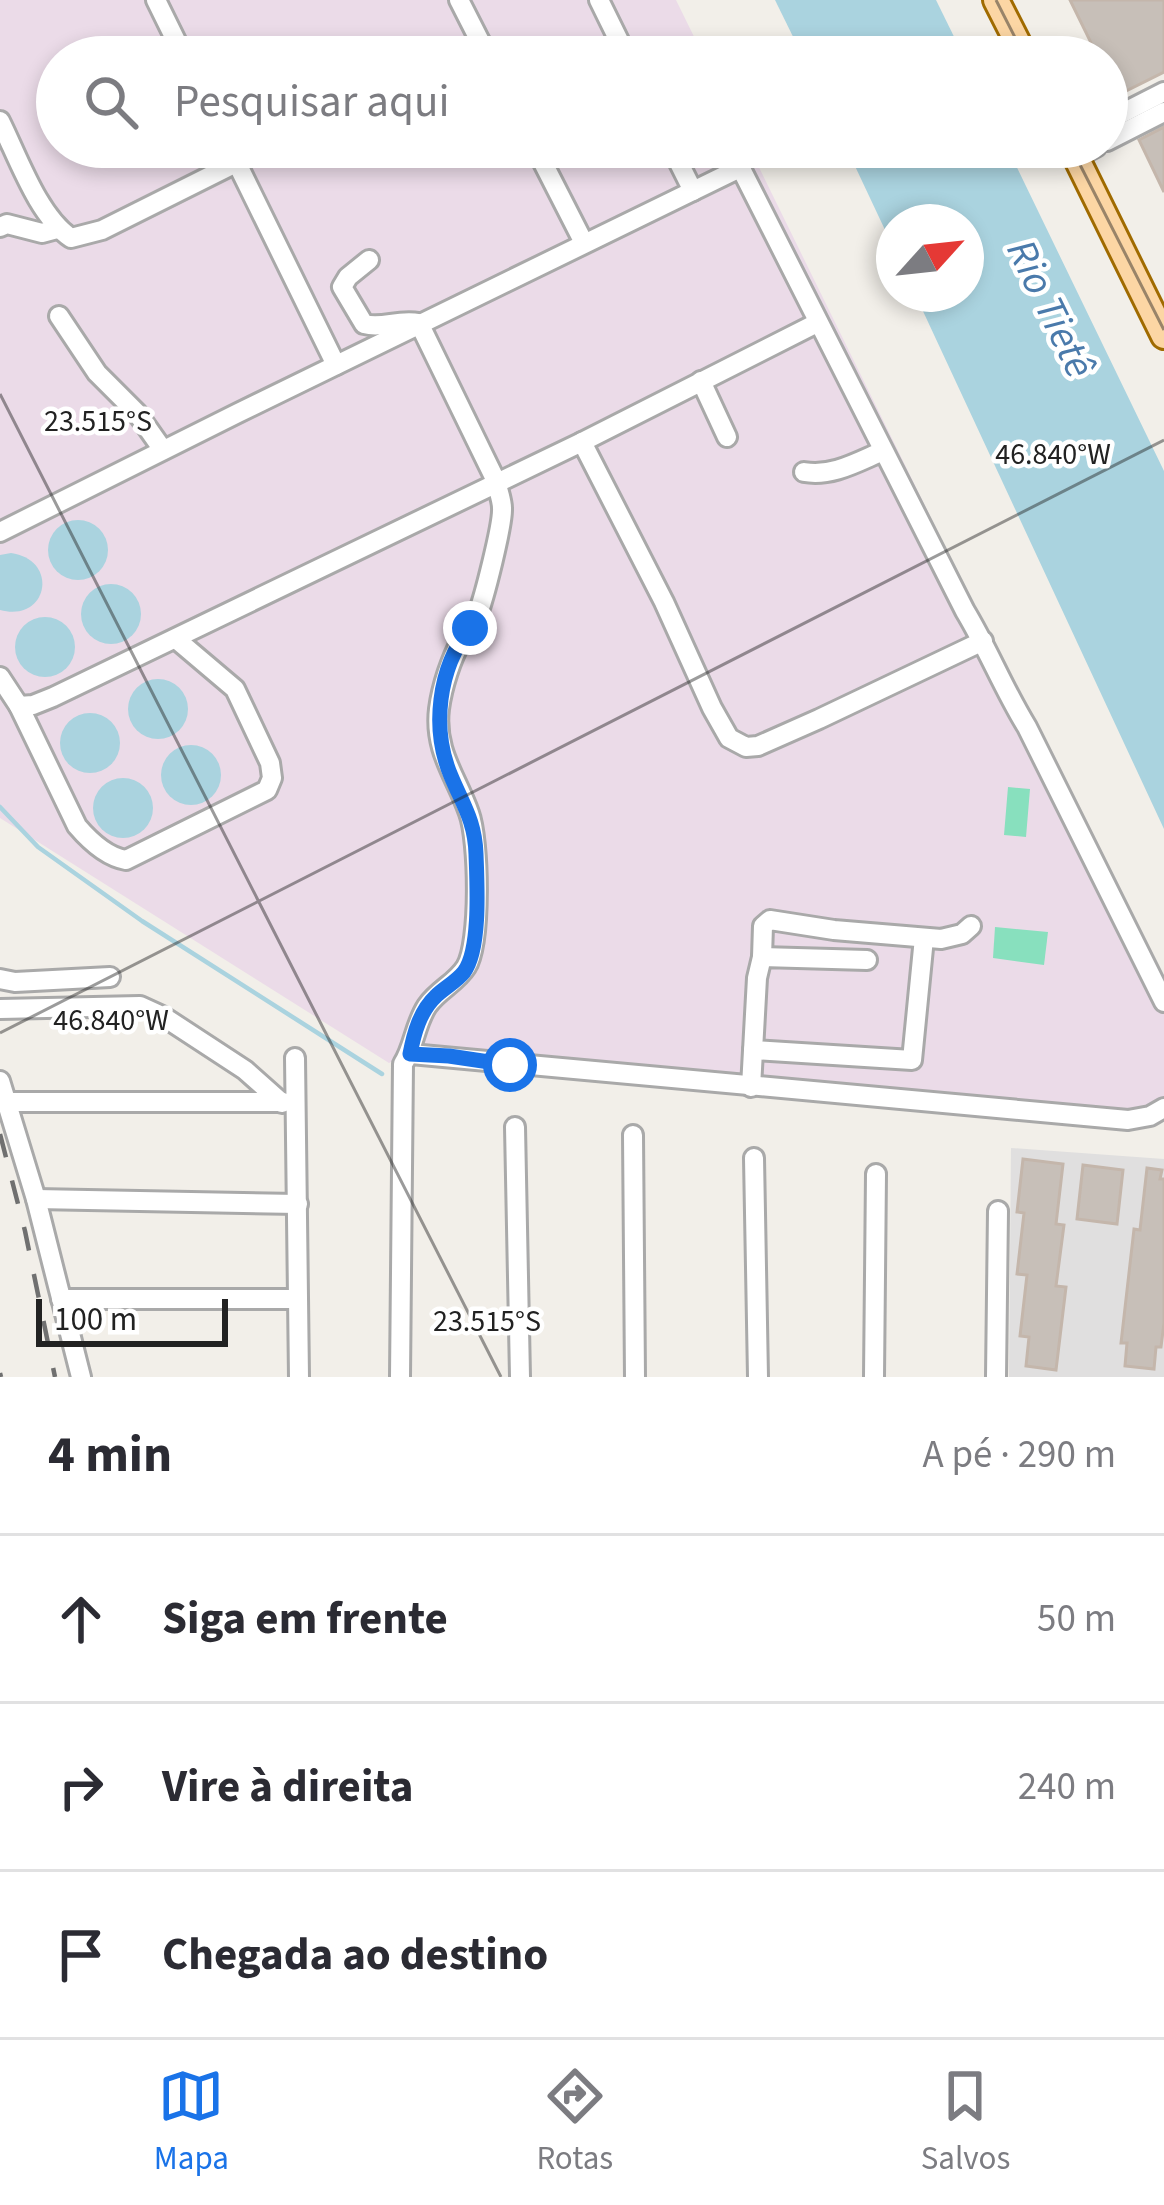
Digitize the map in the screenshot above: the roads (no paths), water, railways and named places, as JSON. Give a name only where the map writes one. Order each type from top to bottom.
[{"type":"main road","points":[[996,0],[1014,36]]},
{"type":"main road","points":[[1089,168],[1164,336]]},
{"type":"street","points":[[156,0],[174,36]]},
{"type":"street","points":[[459,0],[478,36]]},
{"type":"street","points":[[599,0],[617,36]]},
{"type":"street","points":[[1128,111],[1164,92]]},
{"type":"street","points":[[1128,130],[1164,112]]},
{"type":"street","points":[[0,121],[57,229],[71,238],[103,230],[209,168]]},
{"type":"street","points":[[240,168],[336,365]]},
{"type":"street","points":[[546,168],[584,243]]},
{"type":"street","points":[[682,168],[693,191]]},
{"type":"street","points":[[0,532],[740,168],[1164,1002]]},
{"type":"street","points":[[0,227],[7,224],[42,233],[57,229]]},
{"type":"street","points":[[369,260],[342,287],[364,324],[419,323]]},
{"type":"street","points":[[59,316],[97,373],[137,413],[163,450]]},
{"type":"street","points":[[400,1377],[402,1071],[429,1003],[464,972],[475,933],[474,831],[451,777],[438,731],[439,713],[457,650],[478,614],[502,509],[496,482],[419,323]]},
{"type":"street","points":[[19,706],[53,697],[176,639],[817,323]]},
{"type":"street","points":[[701,381],[727,437]]},
{"type":"street","points":[[582,442],[712,707],[729,738],[746,747],[819,719],[982,640]]},
{"type":"street","points":[[804,472],[819,475],[883,451]]},
{"type":"street","points":[[0,677],[77,826],[117,859],[126,860],[267,790],[272,778],[270,763],[235,689],[176,639]]},
{"type":"street","points":[[751,1087],[757,978],[763,926],[770,920],[941,939],[962,934],[971,926]]},
{"type":"street","points":[[828,958],[834,930]]},
{"type":"street","points":[[753,1050],[912,1060],[924,938]]},
{"type":"street","points":[[762,957],[867,960]]},
{"type":"street","points":[[0,979],[110,977]]},
{"type":"street","points":[[0,1009],[140,1006],[164,1017],[289,1102]]},
{"type":"street","points":[[410,1054],[1128,1120],[1164,1108]]},
{"type":"street","points":[[295,1058],[289,1102],[298,1204],[298,1377]]},
{"type":"street","points":[[0,1081],[81,1377]]},
{"type":"street","points":[[6,1102],[289,1102]]},
{"type":"street","points":[[515,1127],[520,1377]]},
{"type":"street","points":[[633,1135],[635,1377]]},
{"type":"street","points":[[754,1158],[758,1377]]},
{"type":"street","points":[[874,1377],[876,1174]]},
{"type":"street","points":[[36,1199],[298,1204]]},
{"type":"street","points":[[996,1377],[998,1211]]},
{"type":"street","points":[[61,1299],[298,1299]]},
{"type":"water","points":[[775,0],[936,0],[954,36],[793,36]]},
{"type":"water","name":"Rio Tietê","points":[[856,168],[1017,168],[1164,471],[1164,829],[923,312],[984,312],[984,204],[876,204],[876,211]]},
{"type":"water","points":[[78,520],[99,529],[108,550],[99,571],[78,580],[57,571],[48,550],[57,529]]},
{"type":"water","points":[[0,555],[27,558],[42,578],[37,600],[16,612],[0,610]]},
{"type":"water","points":[[111,584],[132,593],[141,614],[132,635],[111,644],[90,635],[81,614],[90,593]]},
{"type":"water","points":[[45,617],[66,626],[75,647],[66,668],[45,677],[24,668],[15,647],[24,626]]},
{"type":"water","points":[[158,679],[179,688],[188,709],[179,730],[158,739],[137,730],[128,709],[137,688]]},
{"type":"water","points":[[90,713],[111,722],[120,743],[111,764],[90,773],[69,764],[60,743],[69,722]]},
{"type":"water","points":[[191,745],[212,754],[221,775],[212,796],[191,805],[170,796],[161,775],[170,754]]},
{"type":"water","points":[[123,778],[144,787],[153,808],[144,829],[123,838],[102,829],[93,808],[102,787]]},
{"type":"waterway","points":[[0,807],[38,847],[142,921],[382,1074]]},
{"type":"railway","points":[[0,1134],[55,1377]]},
{"type":"railway","points":[[0,1373],[1,1377]]}]
